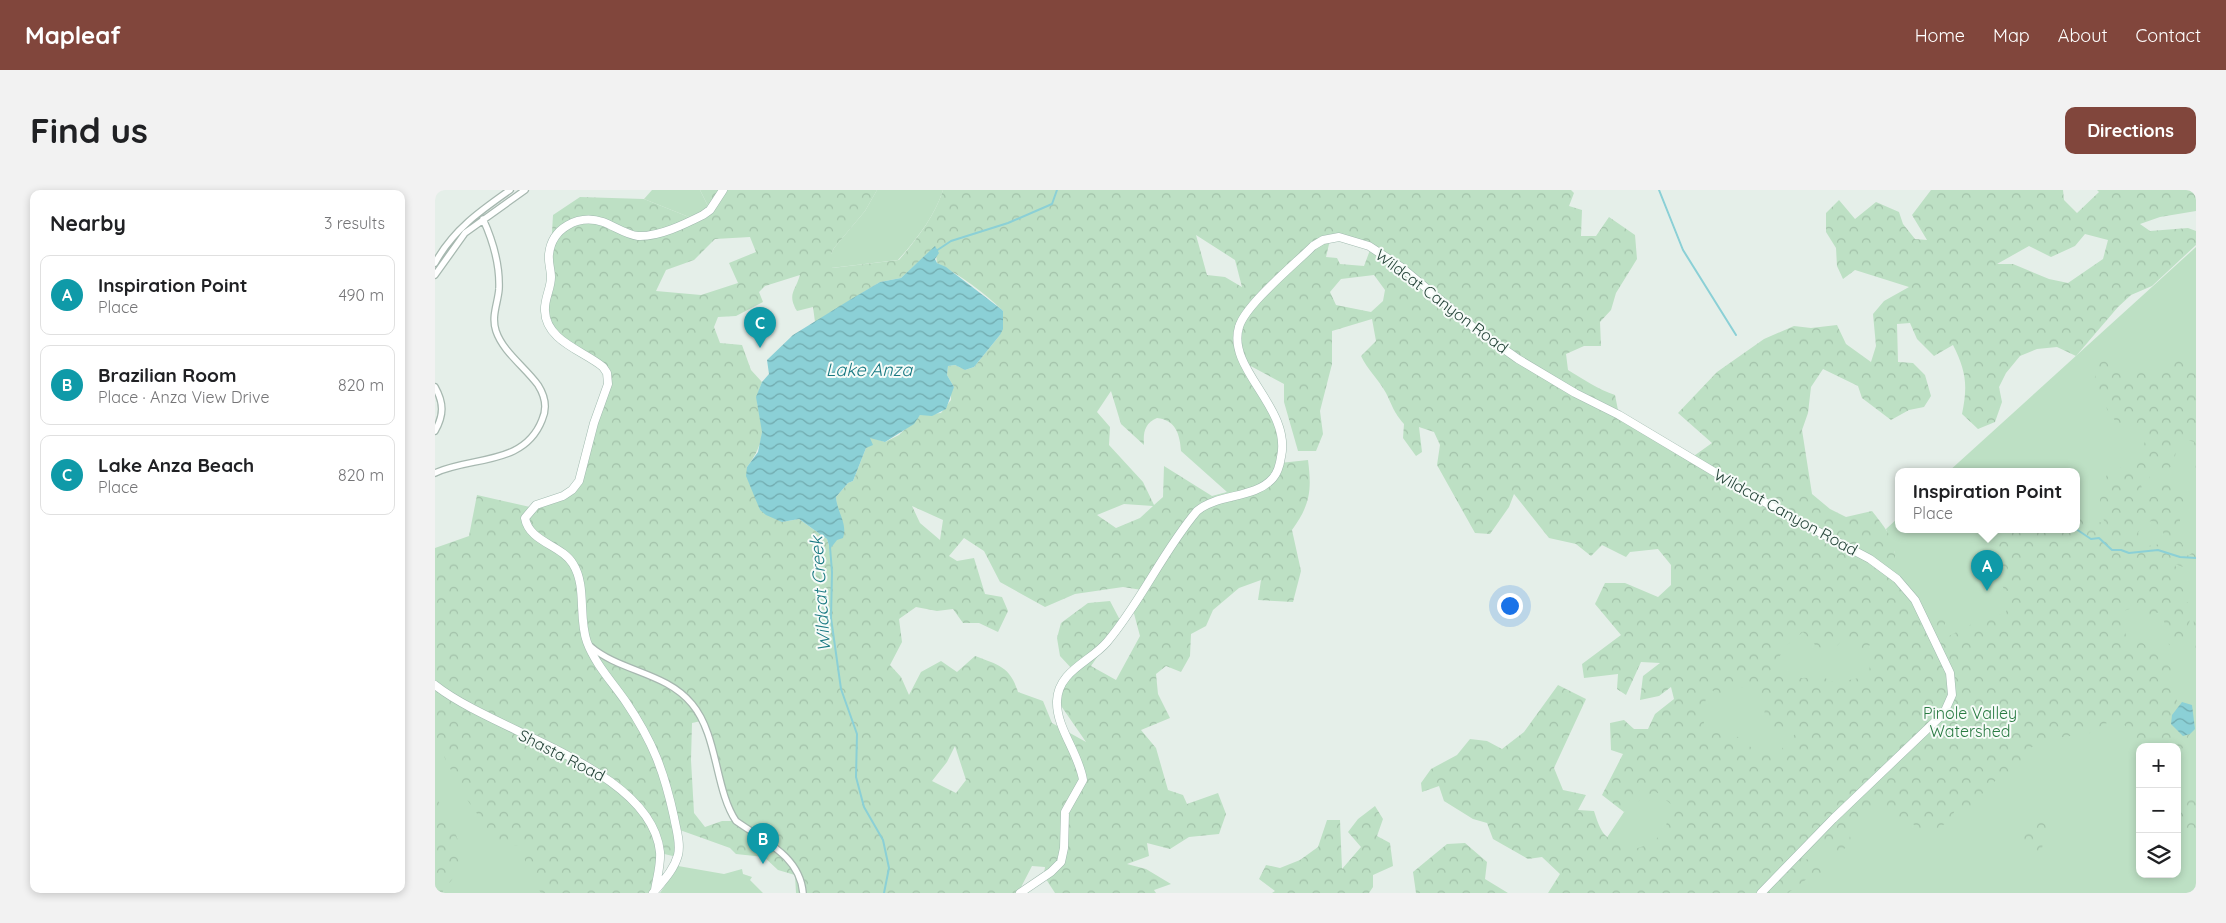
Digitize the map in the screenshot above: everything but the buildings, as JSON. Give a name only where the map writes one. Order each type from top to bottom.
[{"type":"street","points":[[435,263],[446,245],[468,220],[510,190]]},
{"type":"street","points":[[435,275],[459,239],[483,219],[525,190]]},
{"type":"street","points":[[654,892],[664,880],[677,857],[676,829],[656,753],[633,712],[595,659],[587,643],[582,626],[579,580],[573,564],[564,554],[529,529],[525,518],[536,505],[563,496],[573,490],[579,481],[593,423],[608,384],[606,370],[564,342],[551,329],[545,307],[551,278],[549,255],[553,238],[568,224],[591,220],[637,236],[654,234],[703,215],[711,210],[723,190]]},
{"type":"street","points":[[435,472],[488,460],[521,448],[539,429],[545,413],[545,397],[537,384],[503,344],[496,330],[494,318],[499,290],[498,271],[494,246],[483,219]]},
{"type":"street","name":"Wildcat Canyon Road","points":[[1020,893],[1051,872],[1061,862],[1065,848],[1065,812],[1083,780],[1077,757],[1057,711],[1059,689],[1064,679],[1095,654],[1115,632],[1197,511],[1213,501],[1261,486],[1275,476],[1283,450],[1280,427],[1239,350],[1239,328],[1248,310],[1313,246],[1323,240],[1339,236],[1362,242],[1401,267],[1473,327],[1518,359],[1575,393],[1619,415],[1783,513],[1870,559],[1897,579],[1915,600],[1950,673],[1953,685],[1949,704],[1929,729],[1833,819],[1761,893]]},
{"type":"street","points":[[435,387],[442,405],[441,421],[435,431]]},
{"type":"street","points":[[587,643],[615,663],[675,688],[692,704],[701,721],[719,767],[730,812],[736,821],[792,861],[802,880],[803,893]]},
{"type":"street","name":"Shasta Road","points":[[435,685],[459,702],[614,782],[640,806],[656,835],[661,853],[654,892]]},
{"type":"street","points":[[661,853],[677,857]]},
{"type":"green space","points":[[652,190],[700,190],[710,210],[694,219],[644,199]]},
{"type":"green space","points":[[700,190],[877,190],[865,211],[834,248],[831,254],[832,268],[899,260],[930,218],[943,190],[1571,190],[1574,193],[1569,206],[1582,210],[1581,236],[1596,236],[1609,217],[1635,235],[1637,259],[1616,293],[1611,310],[1600,322],[1601,346],[1584,346],[1566,354],[1568,370],[1615,395],[1619,415],[1691,458],[1712,443],[1678,413],[1717,372],[1764,339],[1794,326],[1811,328],[1837,325],[1846,344],[1871,362],[1876,346],[1873,314],[1884,301],[1909,287],[1855,270],[1843,279],[1837,266],[1836,248],[1826,232],[1826,213],[1839,200],[1855,219],[1876,202],[1899,212],[1903,224],[1915,239],[1927,240],[1912,215],[1931,190],[2063,190],[2064,200],[2077,213],[2099,192],[2097,190],[2196,190],[2196,211],[2160,217],[2140,224],[2150,231],[2188,228],[2196,231],[2196,245],[2152,286],[2131,295],[2118,307],[2076,356],[2057,347],[2037,349],[2020,356],[2006,373],[1999,387],[2002,402],[1995,422],[1978,429],[1962,414],[1965,378],[1953,345],[1934,356],[1917,339],[1910,323],[1897,324],[1898,362],[1913,363],[1925,375],[1931,396],[1924,407],[1909,410],[1891,420],[1862,398],[1858,386],[1823,369],[1811,387],[1808,413],[1802,430],[1812,494],[1830,509],[1846,517],[1872,511],[1888,532],[1894,548],[1894,564],[1890,573],[1927,622],[1937,610],[1947,619],[1943,628],[1949,636],[1987,616],[2005,614],[2015,590],[2005,591],[1996,574],[1997,533],[2080,533],[2080,513],[2106,525],[2101,511],[2100,500],[2107,474],[2121,468],[2138,455],[2145,443],[2146,435],[2132,425],[2118,424],[2109,413],[2094,382],[2098,362],[2113,360],[2121,369],[2136,367],[2153,370],[2159,370],[2168,361],[2177,356],[2190,363],[2196,363],[2196,478],[2194,442],[2178,437],[2174,463],[2164,474],[2152,469],[2149,479],[2141,485],[2145,498],[2157,496],[2157,487],[2177,481],[2191,503],[2181,513],[2178,535],[2188,556],[2196,550],[2196,572],[2175,564],[2187,602],[2193,608],[2196,608],[2196,660],[2193,610],[2182,646],[2169,645],[2162,611],[2146,617],[2138,606],[2121,612],[2126,636],[2143,643],[2172,669],[2178,706],[2172,715],[2183,735],[2190,734],[2181,751],[2181,743],[2144,743],[2138,740],[2120,719],[2104,724],[2090,733],[2051,739],[2025,750],[2023,771],[2004,776],[1991,784],[1981,795],[1971,812],[1955,810],[1950,821],[1936,829],[1921,829],[1908,821],[1887,822],[1884,805],[1861,816],[1848,829],[1852,844],[1837,853],[1810,842],[1795,857],[1820,862],[1823,873],[1808,878],[1788,893],[1548,893],[1560,874],[1542,857],[1528,859],[1493,839],[1487,823],[1473,819],[1444,801],[1439,786],[1422,792],[1421,783],[1431,769],[1457,755],[1470,739],[1487,741],[1502,749],[1524,732],[1558,685],[1586,699],[1554,768],[1563,790],[1586,795],[1578,810],[1594,811],[1600,828],[1611,840],[1632,850],[1656,839],[1664,830],[1672,805],[1656,792],[1645,796],[1624,812],[1602,795],[1623,754],[1611,750],[1610,723],[1624,720],[1634,729],[1648,729],[1655,714],[1674,699],[1671,687],[1659,696],[1640,700],[1643,676],[1660,663],[1641,662],[1626,695],[1617,689],[1618,674],[1584,678],[1582,664],[1621,635],[1595,604],[1605,583],[1625,583],[1658,597],[1671,585],[1671,565],[1658,549],[1630,552],[1626,557],[1602,545],[1591,556],[1576,544],[1549,538],[1514,494],[1509,507],[1490,534],[1475,533],[1437,465],[1440,445],[1434,432],[1419,427],[1422,452],[1416,456],[1403,438],[1404,424],[1361,356],[1376,341],[1372,319],[1332,331],[1332,364],[1320,411],[1323,434],[1316,451],[1298,451],[1284,402],[1284,384],[1245,363],[1280,427],[1280,463],[1308,460],[1310,480],[1308,497],[1303,513],[1292,530],[1301,571],[1293,602],[1258,600],[1261,580],[1239,588],[1213,610],[1206,626],[1191,634],[1190,656],[1181,672],[1166,666],[1156,674],[1158,694],[1170,718],[1141,730],[1156,748],[1168,790],[1183,795],[1187,804],[1218,793],[1226,814],[1219,834],[1189,837],[1170,849],[1147,843],[1149,856],[1127,864],[1146,869],[1171,884],[1154,890],[1156,893],[1055,893],[1044,876],[1045,867],[1032,866],[1018,893],[796,893],[795,875],[778,870],[764,857],[736,854],[730,848],[677,829],[677,857],[660,853],[653,893],[541,893],[530,876],[520,845],[500,846],[468,801],[446,761],[435,733],[435,548],[469,536],[477,495],[530,507],[552,500],[579,481],[607,373],[564,342],[547,319],[553,215],[580,197],[644,199],[694,219],[710,210]],"holes":[[[2085,234],[2108,240],[2103,259],[2068,283],[2049,279],[2013,264],[1997,264],[2029,246],[2051,257],[2075,246]],[[1196,235],[1235,260],[1242,287],[1225,277],[1207,275]],[[750,237],[756,252],[729,263],[738,283],[701,295],[656,291],[666,270],[694,260],[715,239]],[[1330,240],[1349,241],[1370,250],[1364,266],[1340,264],[1337,258],[1326,257]],[[935,247],[937,263],[971,284],[1003,311],[1000,335],[974,367],[965,370],[955,365],[948,366],[947,375],[954,387],[951,391],[951,400],[941,413],[920,415],[899,435],[885,442],[870,437],[869,446],[866,448],[853,481],[848,483],[836,497],[838,530],[830,549],[827,539],[799,519],[782,522],[760,510],[747,467],[754,457],[761,439],[762,427],[757,401],[762,382],[751,370],[742,345],[720,343],[714,327],[718,317],[736,316],[763,302],[759,292],[765,286],[800,275],[792,297],[794,305],[797,311],[813,307],[815,322],[880,282],[901,278]],[[1374,275],[1385,290],[1383,301],[1371,312],[1336,305],[1330,292],[1341,279]],[[1111,391],[1121,424],[1144,445],[1145,432],[1150,422],[1157,418],[1169,422],[1176,429],[1181,451],[1227,492],[1212,496],[1164,466],[1163,497],[1154,505],[1143,482],[1109,445],[1110,427],[1097,412]],[[1124,504],[1153,506],[1140,518],[1116,528],[1097,515]],[[912,506],[943,520],[940,540],[920,523]],[[2152,521],[2163,532],[2167,543],[2148,546],[2138,533],[2143,523]],[[964,538],[984,551],[1000,582],[1045,607],[1075,594],[1123,587],[1142,590],[1132,606],[1140,636],[1116,680],[1091,666],[1121,622],[1110,601],[1088,603],[1061,623],[1057,638],[1060,656],[1073,670],[1057,700],[1086,742],[1052,723],[1043,701],[1018,692],[1015,683],[1002,668],[975,656],[957,672],[941,661],[921,672],[909,695],[901,677],[890,665],[902,642],[899,619],[916,607],[937,611],[953,609],[963,623],[979,623],[998,632],[1008,611],[1002,597],[985,594],[974,558],[957,561],[949,556]],[[1803,632],[1817,647],[1833,650],[1846,636],[1858,651],[1874,643],[1867,683],[1859,678],[1835,683],[1823,677],[1802,678],[1770,671],[1787,645]],[[1736,686],[1754,691],[1765,709],[1762,727],[1785,729],[1799,722],[1796,733],[1778,753],[1755,754],[1746,740],[1727,733],[1705,733],[1703,714],[1708,687],[1721,697]],[[701,721],[735,821],[722,821],[705,827],[694,813],[691,760],[692,723]],[[955,746],[966,780],[956,793],[932,781],[947,762]]]},
{"type":"green space","points":[[877,190],[943,190],[940,200],[924,227],[898,260],[831,268],[831,254],[834,248],[865,211]]},
{"type":"green space","name":"Pinole Valley Watershed","points":[[2196,247],[2196,893],[1570,893],[1708,686],[1895,553],[1886,529],[1895,521],[1895,533],[2080,533],[2080,468],[1952,468]]},
{"type":"green space","points":[[435,685],[557,893],[435,893]]},
{"type":"green space","points":[[2196,791],[2196,829],[2181,830],[2181,806]]},
{"type":"green space","points":[[435,796],[445,811],[461,850],[460,867],[442,893],[435,893]]},
{"type":"green space","points":[[1375,806],[1383,819],[1377,836],[1390,843],[1393,866],[1373,875],[1373,887],[1369,893],[1272,893],[1275,891],[1259,879],[1266,865],[1280,868],[1300,860],[1318,847],[1327,820],[1340,820],[1342,869],[1361,847],[1348,832],[1358,819]]},
{"type":"green space","points":[[2035,817],[2049,827],[2043,842],[2040,863],[2019,841],[2022,821]]},
{"type":"green space","points":[[1465,843],[1487,862],[1485,879],[1508,893],[1416,893],[1413,872],[1447,844]]},
{"type":"green space","points":[[678,866],[724,874],[742,869],[743,874],[752,877],[750,880],[763,893],[660,893]]},
{"type":"water","name":"Lake Anza","points":[[935,246],[939,253],[935,259],[937,263],[946,267],[1003,311],[1003,329],[974,367],[965,370],[955,365],[948,366],[947,375],[954,387],[946,409],[932,416],[920,415],[914,424],[885,442],[870,438],[873,445],[866,448],[853,481],[848,483],[836,497],[844,533],[843,538],[837,540],[830,549],[827,539],[799,519],[782,522],[766,515],[760,510],[746,476],[747,467],[758,452],[762,432],[756,397],[762,382],[769,374],[767,360],[793,335],[848,301],[880,282],[901,278]]},
{"type":"water","points":[[2182,702],[2192,705],[2195,729],[2190,734],[2183,736],[2171,724],[2172,715]]},
{"type":"waterway","name":"Wildcat Creek","points":[[936,251],[951,241],[1008,223],[1052,204],[1057,190]]},
{"type":"waterway","points":[[1659,190],[1683,250],[1736,335]]},
{"type":"waterway","points":[[2080,532],[2091,539],[2099,538],[2112,550],[2121,550],[2129,553],[2158,550],[2180,557],[2196,558]]},
{"type":"waterway","name":"Wildcat Creek","points":[[830,547],[832,572],[831,618],[841,689],[857,734],[856,777],[864,807],[883,840],[889,868],[884,893]]},
{"type":"place","name":"Lake Anza Beach","points":[[760,348]]},
{"type":"place","name":"Inspiration Point","points":[[1987,591]]},
{"type":"place","name":"Brazilian Room","points":[[763,864]]}]
